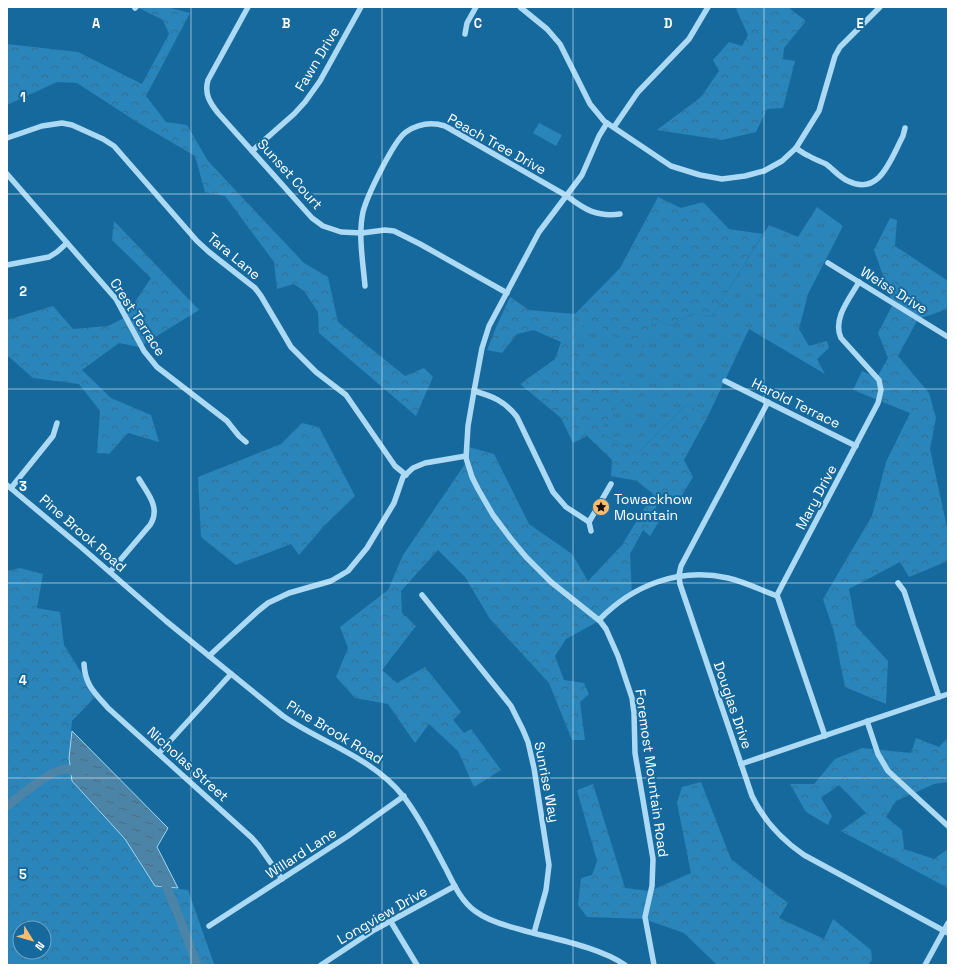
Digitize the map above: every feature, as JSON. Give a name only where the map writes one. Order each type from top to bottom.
[{"type":"street","name":"Sunset Court","points":[[248,7],[215,65],[208,80],[206,90],[210,103],[252,151],[317,222],[335,231],[362,233],[385,230],[394,231],[507,293]]},
{"type":"street","name":"Fawn Drive","points":[[252,151],[294,114],[309,96],[334,57],[361,7]]},
{"type":"street","points":[[465,34],[467,23],[476,7]]},
{"type":"street","points":[[520,7],[547,29],[560,44],[597,115],[671,166],[712,178],[732,178],[764,171],[782,161],[796,148],[819,111],[835,56],[840,47],[880,7]]},
{"type":"street","points":[[614,127],[642,88],[686,43],[708,7]]},
{"type":"street","name":"Tara Lane","points":[[7,138],[42,126],[62,123],[72,125],[104,139],[114,146],[197,241],[255,288],[291,348],[316,372],[346,395],[391,460],[406,474]]},
{"type":"street","name":"Foremost Mountain Road","points":[[607,123],[599,136],[582,175],[539,232],[496,311],[485,339],[474,391],[468,426],[466,456],[470,472],[478,489],[493,515],[511,539],[526,557],[551,582],[599,620],[606,629],[618,656],[632,698],[635,753],[653,859],[653,879],[645,917],[654,965]]},
{"type":"street","name":"Peach Tree Drive","points":[[364,286],[362,233],[363,213],[369,193],[398,141],[406,132],[422,125],[435,124],[444,126],[567,196],[584,208],[600,215],[608,216],[620,214]]},
{"type":"street","points":[[796,148],[807,156],[825,163],[846,180],[859,185],[865,185],[875,182],[882,175],[903,136],[905,128]]},
{"type":"street","name":"Crest Terrace","points":[[7,174],[116,298],[144,351],[157,367],[226,421],[246,442]]},
{"type":"street","points":[[7,265],[49,257],[67,243]]},
{"type":"street","name":"Weiss Drive","points":[[828,262],[948,337]]},
{"type":"street","name":"Mary Drive","points":[[777,596],[878,403],[881,390],[879,380],[841,338],[839,332],[839,319],[859,282]]},
{"type":"street","name":"Harold Terrace","points":[[725,381],[856,446]]},
{"type":"street","points":[[474,391],[495,397],[513,411],[553,492],[566,507],[589,522]]},
{"type":"street","points":[[678,576],[681,566],[768,402]]},
{"type":"street","points":[[9,487],[53,436],[57,423]]},
{"type":"street","points":[[209,656],[268,603],[289,593],[331,581],[348,571],[367,548],[394,502],[400,483],[406,474],[413,468],[425,463],[466,456]]},
{"type":"street","points":[[110,572],[150,525],[155,513],[154,506],[139,479]]},
{"type":"street","points":[[591,532],[589,522],[610,484]]},
{"type":"street","name":"Pine Brook Road","points":[[9,487],[209,656],[292,723],[377,771],[395,786],[404,796],[429,837],[455,886],[470,906],[480,914],[498,922],[605,954],[625,965]]},
{"type":"street","points":[[599,620],[625,597],[650,585],[689,574],[727,578],[777,596],[825,736]]},
{"type":"street","name":"Douglas Drive","points":[[678,576],[752,796],[760,810],[776,831],[804,855],[946,931]]},
{"type":"street","points":[[898,583],[904,592],[939,697]]},
{"type":"street","name":"Sunrise Way","points":[[422,595],[510,706],[516,715],[528,742],[549,865],[546,890],[534,933]]},
{"type":"street","name":"Nicholas Street","points":[[84,664],[85,674],[93,692],[108,708],[252,838],[282,879]]},
{"type":"street","points":[[158,753],[231,674]]},
{"type":"street","points":[[741,764],[948,694]]},
{"type":"street","points":[[867,721],[878,754],[888,771],[948,826]]},
{"type":"street","name":"Willard Lane","points":[[209,926],[348,836],[404,796]]},
{"type":"street","name":"Longview Drive","points":[[322,965],[372,932],[455,886]]},
{"type":"street","points":[[391,922],[417,965]]},
{"type":"street","points":[[925,965],[946,931],[948,923]]},
{"type":"green space","points":[[137,7],[167,7],[190,13],[146,96],[166,122],[187,125],[208,161],[304,263],[328,277],[338,322],[405,376],[424,368],[433,377],[416,416],[319,333],[318,312],[304,291],[294,284],[277,289],[274,262],[225,196],[205,192],[195,156],[137,122],[77,83],[57,82],[7,105],[7,44],[78,52],[142,84],[169,34],[163,20]]},
{"type":"green space","points":[[739,7],[788,7],[806,21],[784,48],[783,59],[795,61],[783,108],[767,109],[756,132],[722,140],[657,130],[701,97],[719,71],[713,60],[729,42],[742,46],[748,35],[736,9]]},
{"type":"green space","points":[[539,123],[562,135],[556,146],[533,133]]},
{"type":"green space","points":[[658,197],[681,208],[703,202],[729,229],[763,234],[712,316],[691,314],[671,326],[654,318],[643,349],[588,320],[571,341],[633,388],[598,432],[638,453],[686,405],[708,416],[684,460],[693,477],[678,502],[663,493],[655,509],[663,515],[650,536],[643,530],[630,554],[632,595],[599,621],[566,639],[555,656],[564,680],[584,683],[589,694],[580,702],[585,740],[572,740],[549,683],[490,619],[465,577],[438,550],[401,591],[402,613],[416,626],[382,670],[397,683],[425,667],[461,712],[453,720],[464,733],[471,729],[501,770],[474,787],[458,751],[429,724],[415,743],[388,704],[355,698],[336,677],[348,648],[340,627],[388,590],[403,555],[465,464],[465,446],[494,454],[529,524],[572,554],[588,581],[622,545],[653,494],[637,481],[611,476],[612,460],[587,436],[573,443],[561,418],[520,384],[555,359],[561,342],[534,330],[517,334],[502,353],[487,350],[510,297],[529,310],[575,314],[620,268]]},
{"type":"green space","points":[[817,207],[843,226],[808,294],[799,329],[809,346],[827,341],[829,348],[817,359],[825,374],[749,329],[708,416],[686,405],[638,453],[598,432],[571,341],[587,320],[654,318],[671,326],[691,314],[712,316],[769,225],[798,237]]},
{"type":"green space","points":[[890,218],[897,220],[895,246],[948,281],[948,309],[918,319],[898,356],[929,393],[936,418],[930,449],[948,532],[948,561],[909,577],[900,562],[849,589],[856,626],[888,661],[886,704],[845,687],[834,632],[823,599],[872,516],[886,462],[910,413],[853,390],[862,371],[877,377],[888,358],[878,333],[893,304],[874,250]]},
{"type":"green space","points":[[114,221],[199,310],[139,347],[119,343],[82,370],[111,398],[151,415],[159,442],[128,433],[109,454],[97,453],[100,411],[79,384],[33,378],[8,356],[7,357],[7,320],[53,306],[73,329],[108,326],[124,318],[151,278],[112,240]]},
{"type":"green space","points":[[302,423],[319,427],[355,496],[324,526],[299,555],[291,544],[236,565],[201,537],[198,477],[281,444]]},
{"type":"green space","points":[[20,568],[43,574],[37,608],[60,612],[64,645],[96,696],[72,721],[69,758],[72,781],[125,839],[155,886],[188,890],[214,964],[217,965],[7,965],[7,571]]},
{"type":"green space","points":[[948,737],[948,782],[934,784],[896,801],[886,817],[902,830],[904,849],[934,859],[948,849],[948,888],[841,831],[866,813],[839,785],[821,798],[832,816],[828,825],[806,812],[790,784],[814,784],[835,759],[862,748],[911,753],[916,738],[939,747]]},
{"type":"green space","points":[[701,782],[731,859],[788,903],[779,918],[824,939],[833,919],[871,950],[872,960],[868,965],[717,965],[684,933],[644,919],[587,917],[578,905],[581,878],[592,875],[597,861],[577,790],[593,784],[625,888],[650,891],[691,873],[677,803],[682,787]]},
{"type":"water","points":[[72,731],[168,828],[157,847],[178,888],[155,886],[125,839],[72,781],[69,758]]},
{"type":"waterway","points":[[7,806],[36,784],[60,770],[70,770],[81,776]]},
{"type":"waterway","points":[[162,876],[197,965]]},
{"type":"place","name":"Towackhow Mountain","points":[[601,507]]}]
